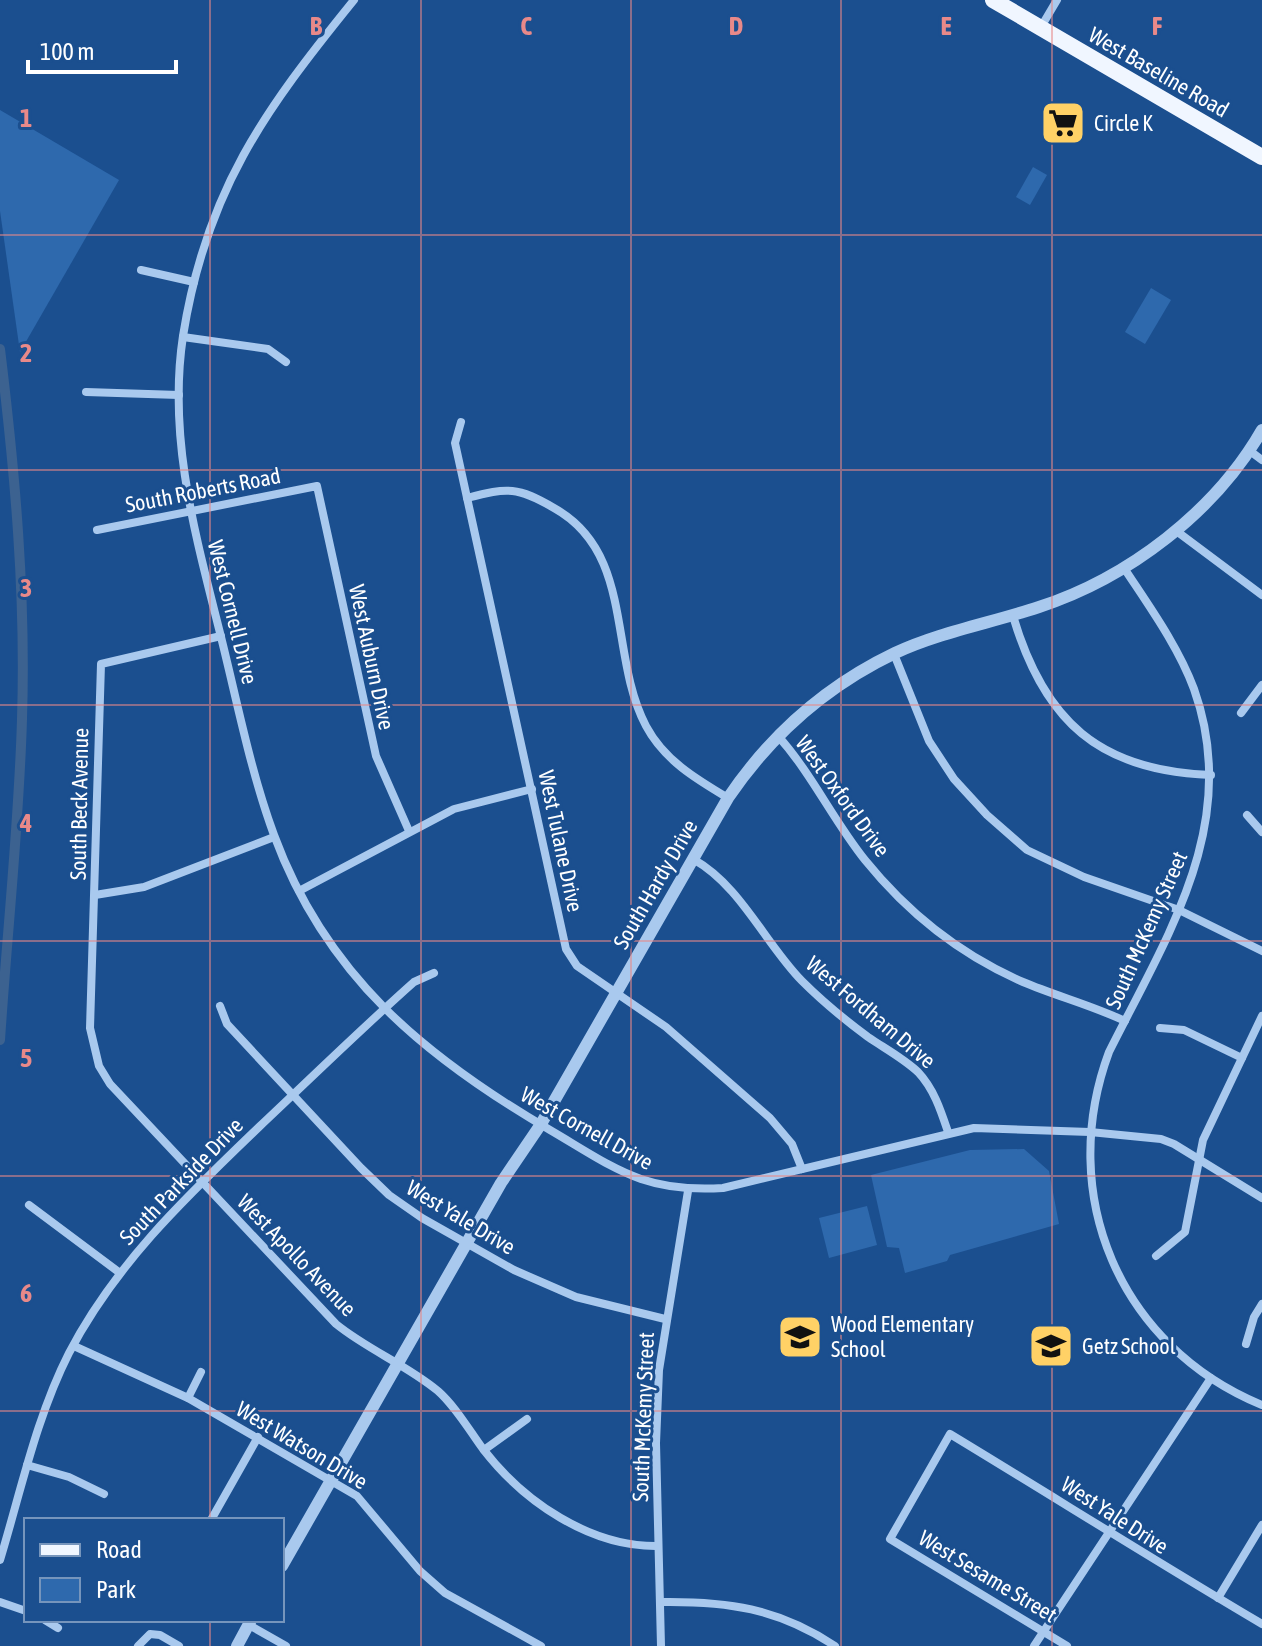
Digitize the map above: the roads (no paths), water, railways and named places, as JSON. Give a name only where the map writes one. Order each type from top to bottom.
[{"type":"main road","name":"West Baseline Road","points":[[993,0],[1262,157]]},
{"type":"street","points":[[189,511],[182,462],[179,395],[183,337],[194,282],[222,192],[254,132],[293,76],[354,0]]},
{"type":"street","points":[[1040,28],[1057,0]]},
{"type":"street","points":[[141,270],[194,282]]},
{"type":"street","points":[[183,337],[268,349],[286,362]]},
{"type":"street","points":[[86,392],[179,395]]},
{"type":"street","name":"West Tulane Drive","points":[[461,422],[455,443],[566,949],[577,966],[666,1027],[770,1118],[792,1144],[802,1169]]},
{"type":"street","name":"South Hardy Drive","points":[[284,1559],[518,1155],[541,1124],[728,798],[778,736],[836,687],[894,654],[930,639],[1013,616],[1068,596],[1124,568],[1175,530],[1209,499],[1250,451],[1262,430]]},
{"type":"street","points":[[1250,451],[1262,460]]},
{"type":"street","name":"South Roberts Road","points":[[97,530],[317,486]]},
{"type":"street","name":"West Auburn Drive","points":[[317,486],[376,756],[409,831]]},
{"type":"street","points":[[467,498],[515,489],[565,514],[589,534],[605,563],[633,694],[648,730],[679,767],[728,798]]},
{"type":"street","name":"West Cornell Drive","points":[[189,511],[253,771],[274,837],[299,891],[328,939],[383,1010],[449,1067],[622,1173],[652,1185],[688,1191],[723,1188],[948,1132],[1001,1127],[1090,1132]]},
{"type":"street","points":[[1175,530],[1262,595]]},
{"type":"street","name":"South McKemy Street","points":[[1090,1132],[1098,1084],[1179,910],[1203,845],[1211,775],[1204,722],[1189,677],[1124,568]]},
{"type":"street","points":[[1013,616],[1037,682],[1055,708],[1090,742],[1143,767],[1176,774],[1211,775]]},
{"type":"street","name":"South Beck Avenue","points":[[99,1066],[90,1028],[101,664],[221,636]]},
{"type":"street","points":[[894,654],[929,741],[954,779],[987,815],[1027,850],[1084,877],[1179,910],[1262,951]]},
{"type":"street","points":[[1241,713],[1262,685]]},
{"type":"street","name":"West Oxford Drive","points":[[778,736],[804,766],[865,859],[933,927],[961,949],[1024,982],[1125,1021]]},
{"type":"street","points":[[299,891],[409,831],[472,802],[532,789]]},
{"type":"street","points":[[1247,815],[1262,832]]},
{"type":"street","points":[[95,895],[144,887],[274,837]]},
{"type":"street","name":"West Fordham Drive","points":[[693,859],[714,871],[731,889],[771,946],[803,982],[866,1036],[917,1072],[939,1104],[948,1132]]},
{"type":"street","name":"South Parkside Drive","points":[[0,1560],[49,1400],[74,1346],[120,1273],[162,1221],[201,1182],[414,982],[434,973]]},
{"type":"street","name":"West Yale Drive","points":[[220,1006],[227,1024],[389,1195],[514,1270],[576,1297],[665,1319]]},
{"type":"street","points":[[1156,1256],[1185,1232],[1199,1158],[1210,1121],[1262,1016]]},
{"type":"street","points":[[1160,1028],[1184,1030],[1242,1058]]},
{"type":"street","name":"West Apollo Avenue","points":[[99,1066],[110,1084],[336,1324],[440,1393],[511,1481],[537,1501],[604,1540],[628,1546],[658,1546]]},
{"type":"street","points":[[1262,1198],[1199,1158],[1161,1139],[1090,1132],[1091,1188],[1105,1246],[1118,1274],[1162,1338],[1211,1378],[1262,1405]]},
{"type":"street","name":"South McKemy Street","points":[[661,1646],[656,1443],[665,1319],[688,1191]]},
{"type":"street","points":[[29,1205],[120,1273]]},
{"type":"street","points":[[1246,1344],[1254,1317],[1262,1304]]},
{"type":"street","name":"West Watson Drive","points":[[74,1346],[188,1398],[357,1496],[420,1571],[445,1593],[541,1646]]},
{"type":"street","points":[[188,1398],[201,1372]]},
{"type":"street","points":[[1034,1646],[1211,1378]]},
{"type":"street","points":[[484,1450],[527,1419]]},
{"type":"street","name":"West Yale Drive","points":[[890,1539],[950,1434],[1110,1530],[1164,1568],[1262,1624]]},
{"type":"street","points":[[212,1517],[258,1437]]},
{"type":"street","points":[[27,1465],[69,1477],[104,1494]]},
{"type":"street","points":[[1218,1598],[1262,1525]]},
{"type":"street","name":"West Sesame Street","points":[[890,1539],[1067,1646]]},
{"type":"street","points":[[0,1602],[24,1610]]},
{"type":"street","points":[[660,1602],[718,1602],[759,1610],[789,1621],[835,1646]]},
{"type":"street","points":[[48,1622],[58,1628]]},
{"type":"street","points":[[237,1646],[250,1622],[286,1646]]},
{"type":"street","points":[[138,1646],[150,1634],[160,1635],[179,1646]]},
{"type":"waterway","points":[[0,349],[18,534],[23,673],[18,799],[0,1040]]},
{"type":"place","name":"Circle K","points":[[1063,123]]},
{"type":"place","name":"Wood Elementary School","points":[[800,1337]]},
{"type":"place","name":"Getz School","points":[[1051,1346]]}]
